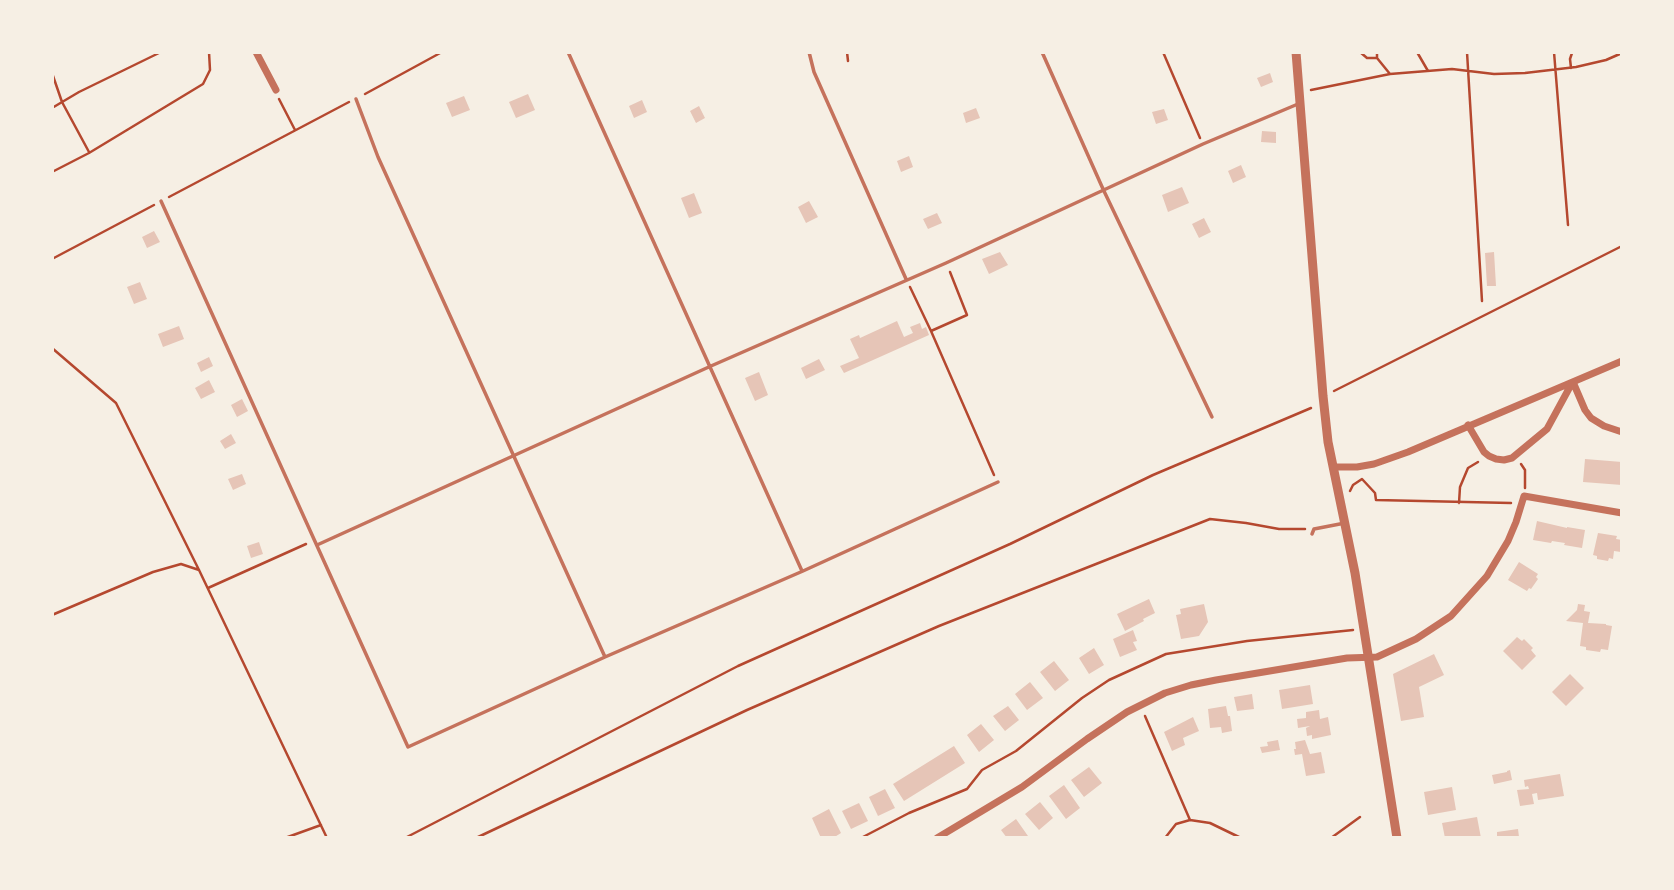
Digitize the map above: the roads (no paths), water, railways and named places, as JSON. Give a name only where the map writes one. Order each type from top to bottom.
[{"type":"street","points":[[256,52],[275,90]]},
{"type":"street","points":[[1296,52],[1328,438],[1346,523],[1397,838]]},
{"type":"street","points":[[1334,467],[1374,464],[1408,452],[1622,361]]},
{"type":"street","points":[[1573,382],[1591,418],[1622,432]]},
{"type":"street","points":[[1468,425],[1484,452],[1504,460],[1516,455],[1547,429],[1573,382]]},
{"type":"street","points":[[937,838],[946,836],[1022,787],[1127,712],[1165,693],[1191,685],[1347,657],[1369,658],[1389,653],[1416,639],[1451,616],[1487,576],[1516,522],[1524,496],[1622,513]]},
{"type":"lane","points":[[568,52],[803,571]]},
{"type":"lane","points":[[809,52],[814,72],[907,279]]},
{"type":"lane","points":[[1042,52],[1103,189],[1212,418]]},
{"type":"lane","points":[[356,99],[378,157],[605,657]]},
{"type":"lane","points":[[317,545],[711,366],[946,263],[1203,144],[1300,103]]},
{"type":"lane","points":[[161,201],[408,747],[998,482]]},
{"type":"lane","points":[[1313,532],[1346,523]]}]
